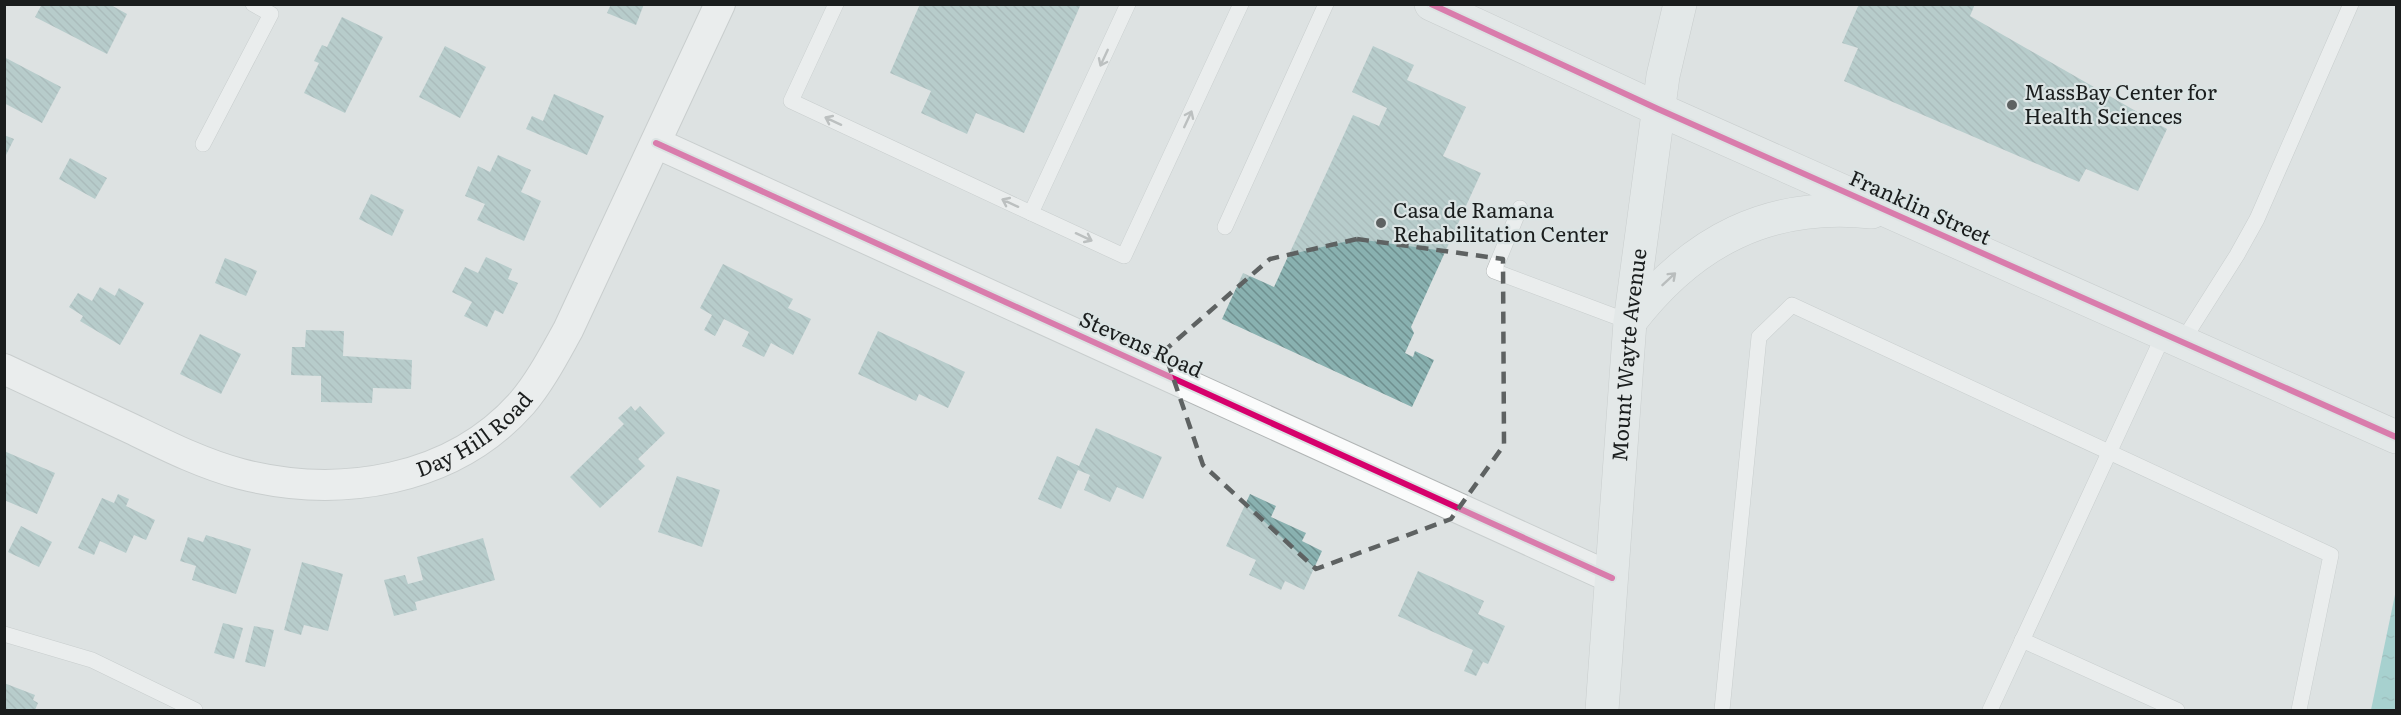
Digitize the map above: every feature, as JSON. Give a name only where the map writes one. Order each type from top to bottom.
[{"type":"street","name":"Day Hill Road","points":[[4,369],[165,445],[240,474],[278,482],[354,484],[392,479],[429,467],[469,448],[493,431],[522,403],[567,330],[720,4]]},
{"type":"street","name":"Franklin Street","points":[[1431,4],[1658,109],[2397,438]]},
{"type":"street","name":"Mount Wayte Avenue","points":[[1602,711],[1630,322],[1658,109],[1680,4]]},
{"type":"street","name":"Stevens Road","points":[[656,143],[1612,578]]},
{"type":"street","points":[[1630,322],[1655,292],[1680,269],[1718,240],[1752,223],[1793,213],[1824,210],[1859,210],[1898,216]]},
{"type":"lane","points":[[203,144],[271,14],[253,4]]},
{"type":"lane","points":[[836,4],[791,101],[1124,256],[1241,4]]},
{"type":"lane","points":[[1031,213],[1128,4]]},
{"type":"lane","points":[[1225,227],[1326,4]]},
{"type":"lane","points":[[1990,711],[2108,452],[2173,338],[2226,274],[2257,219],[2351,4]]},
{"type":"lane","points":[[1520,208],[1494,271],[1630,322]]},
{"type":"lane","points":[[1722,711],[1759,337],[1792,305],[2331,555],[2299,711]]},
{"type":"lane","points":[[4,634],[92,660],[195,711]]},
{"type":"lane","points":[[2022,640],[2176,711]]},
{"type":"highlighted area","points":[[1357,239],[1503,259],[1504,445],[1451,519],[1316,569],[1203,465],[1164,351],[1270,259]]},
{"type":"water","points":[[2396,590],[2396,710],[2371,710]]},
{"type":"building","points":[[42,4],[109,4],[127,14],[107,54],[35,17]]},
{"type":"building","points":[[611,4],[644,4],[636,25],[607,13]]},
{"type":"building","points":[[920,4],[1081,4],[1024,133],[976,113],[967,134],[921,113],[931,91],[890,73]]},
{"type":"building","name":"MassBay Center for Health Sciences","points":[[1859,4],[1975,4],[1970,16],[2167,129],[2138,191],[2086,169],[2079,182],[1844,81],[1858,48],[1842,43]]},
{"type":"building","points":[[342,17],[383,37],[345,113],[304,93],[319,63],[314,61],[322,45],[327,47]]},
{"type":"building","points":[[445,46],[486,67],[460,118],[419,97]]},
{"type":"building","name":"Casa de Ramana Rehabilitation Center","points":[[1373,46],[1414,65],[1407,80],[1466,107],[1443,156],[1481,173],[1411,327],[1414,333],[1405,353],[1413,357],[1415,351],[1434,360],[1412,407],[1222,319],[1243,273],[1274,287],[1353,115],[1379,126],[1387,108],[1352,92]]},
{"type":"building","points":[[4,57],[61,87],[42,123],[4,103]]},
{"type":"building","points":[[554,94],[604,116],[587,155],[526,129],[532,116],[543,121]]},
{"type":"building","points":[[4,135],[14,139],[4,159]]},
{"type":"building","points":[[498,155],[531,170],[521,192],[541,201],[524,241],[477,220],[485,204],[465,196],[478,166],[490,172]]},
{"type":"building","points":[[70,158],[107,178],[95,199],[59,179]]},
{"type":"building","points":[[371,194],[404,210],[392,236],[359,219]]},
{"type":"building","points":[[486,257],[512,269],[508,279],[518,283],[503,314],[495,310],[487,327],[464,316],[472,302],[452,292],[465,267],[478,273]]},
{"type":"building","points":[[225,258],[257,271],[246,296],[215,283]]},
{"type":"building","points":[[723,264],[793,299],[788,308],[811,319],[793,355],[771,343],[764,357],[742,346],[749,332],[724,319],[715,336],[704,330],[712,315],[700,308]]},
{"type":"building","points":[[100,287],[115,296],[119,288],[144,303],[120,345],[80,321],[83,316],[69,307],[78,293],[92,301]]},
{"type":"building","points":[[306,330],[344,331],[343,356],[412,360],[411,389],[373,388],[372,403],[321,402],[321,376],[291,375],[292,347],[305,347]]},
{"type":"building","points":[[878,331],[965,372],[948,408],[919,394],[916,401],[858,374]]},
{"type":"building","points":[[200,334],[241,354],[221,394],[180,374]]},
{"type":"building","points":[[631,406],[635,411],[640,406],[665,433],[638,459],[645,466],[600,508],[570,477],[624,424],[618,418]]},
{"type":"building","points":[[1096,428],[1162,457],[1143,499],[1117,487],[1110,502],[1084,490],[1090,475],[1078,470],[1061,509],[1038,499],[1057,456],[1079,466]]},
{"type":"building","points":[[4,451],[55,473],[37,514],[4,500]]},
{"type":"building","points":[[677,476],[720,490],[702,547],[658,532]]},
{"type":"building","points":[[118,494],[129,499],[126,506],[155,520],[146,540],[134,535],[126,553],[100,541],[94,555],[78,548],[102,498],[114,503]]},
{"type":"building","points":[[1250,494],[1276,506],[1271,517],[1306,533],[1302,541],[1322,551],[1304,590],[1285,581],[1281,590],[1249,575],[1256,560],[1226,546]]},
{"type":"building","points":[[21,526],[52,542],[39,567],[8,552]]},
{"type":"building","points":[[206,535],[251,549],[236,594],[192,580],[196,566],[180,561],[188,537],[203,542]]},
{"type":"building","points":[[483,538],[495,580],[415,602],[417,610],[394,616],[384,580],[405,575],[408,584],[423,580],[417,557]]},
{"type":"building","points":[[302,562],[343,574],[328,631],[304,625],[301,635],[284,630]]},
{"type":"building","points":[[1418,571],[1484,601],[1478,614],[1505,626],[1488,664],[1483,662],[1476,676],[1464,671],[1473,650],[1398,616]]},
{"type":"building","points":[[223,623],[243,628],[234,659],[214,653]]},
{"type":"building","points":[[254,626],[274,630],[265,667],[245,662]]},
{"type":"building","points":[[4,683],[35,695],[33,700],[38,703],[35,710],[4,710]]},
{"type":"cycle path","points":[[1431,4],[1658,109],[2396,437]]},
{"type":"cycle path","points":[[656,143],[1612,578]]},
{"type":"place","name":"MassBay Center for Health Sciences","points":[[2012,105]]},
{"type":"place","name":"Casa de Ramana Rehabilitation Center","points":[[1381,223]]}]
